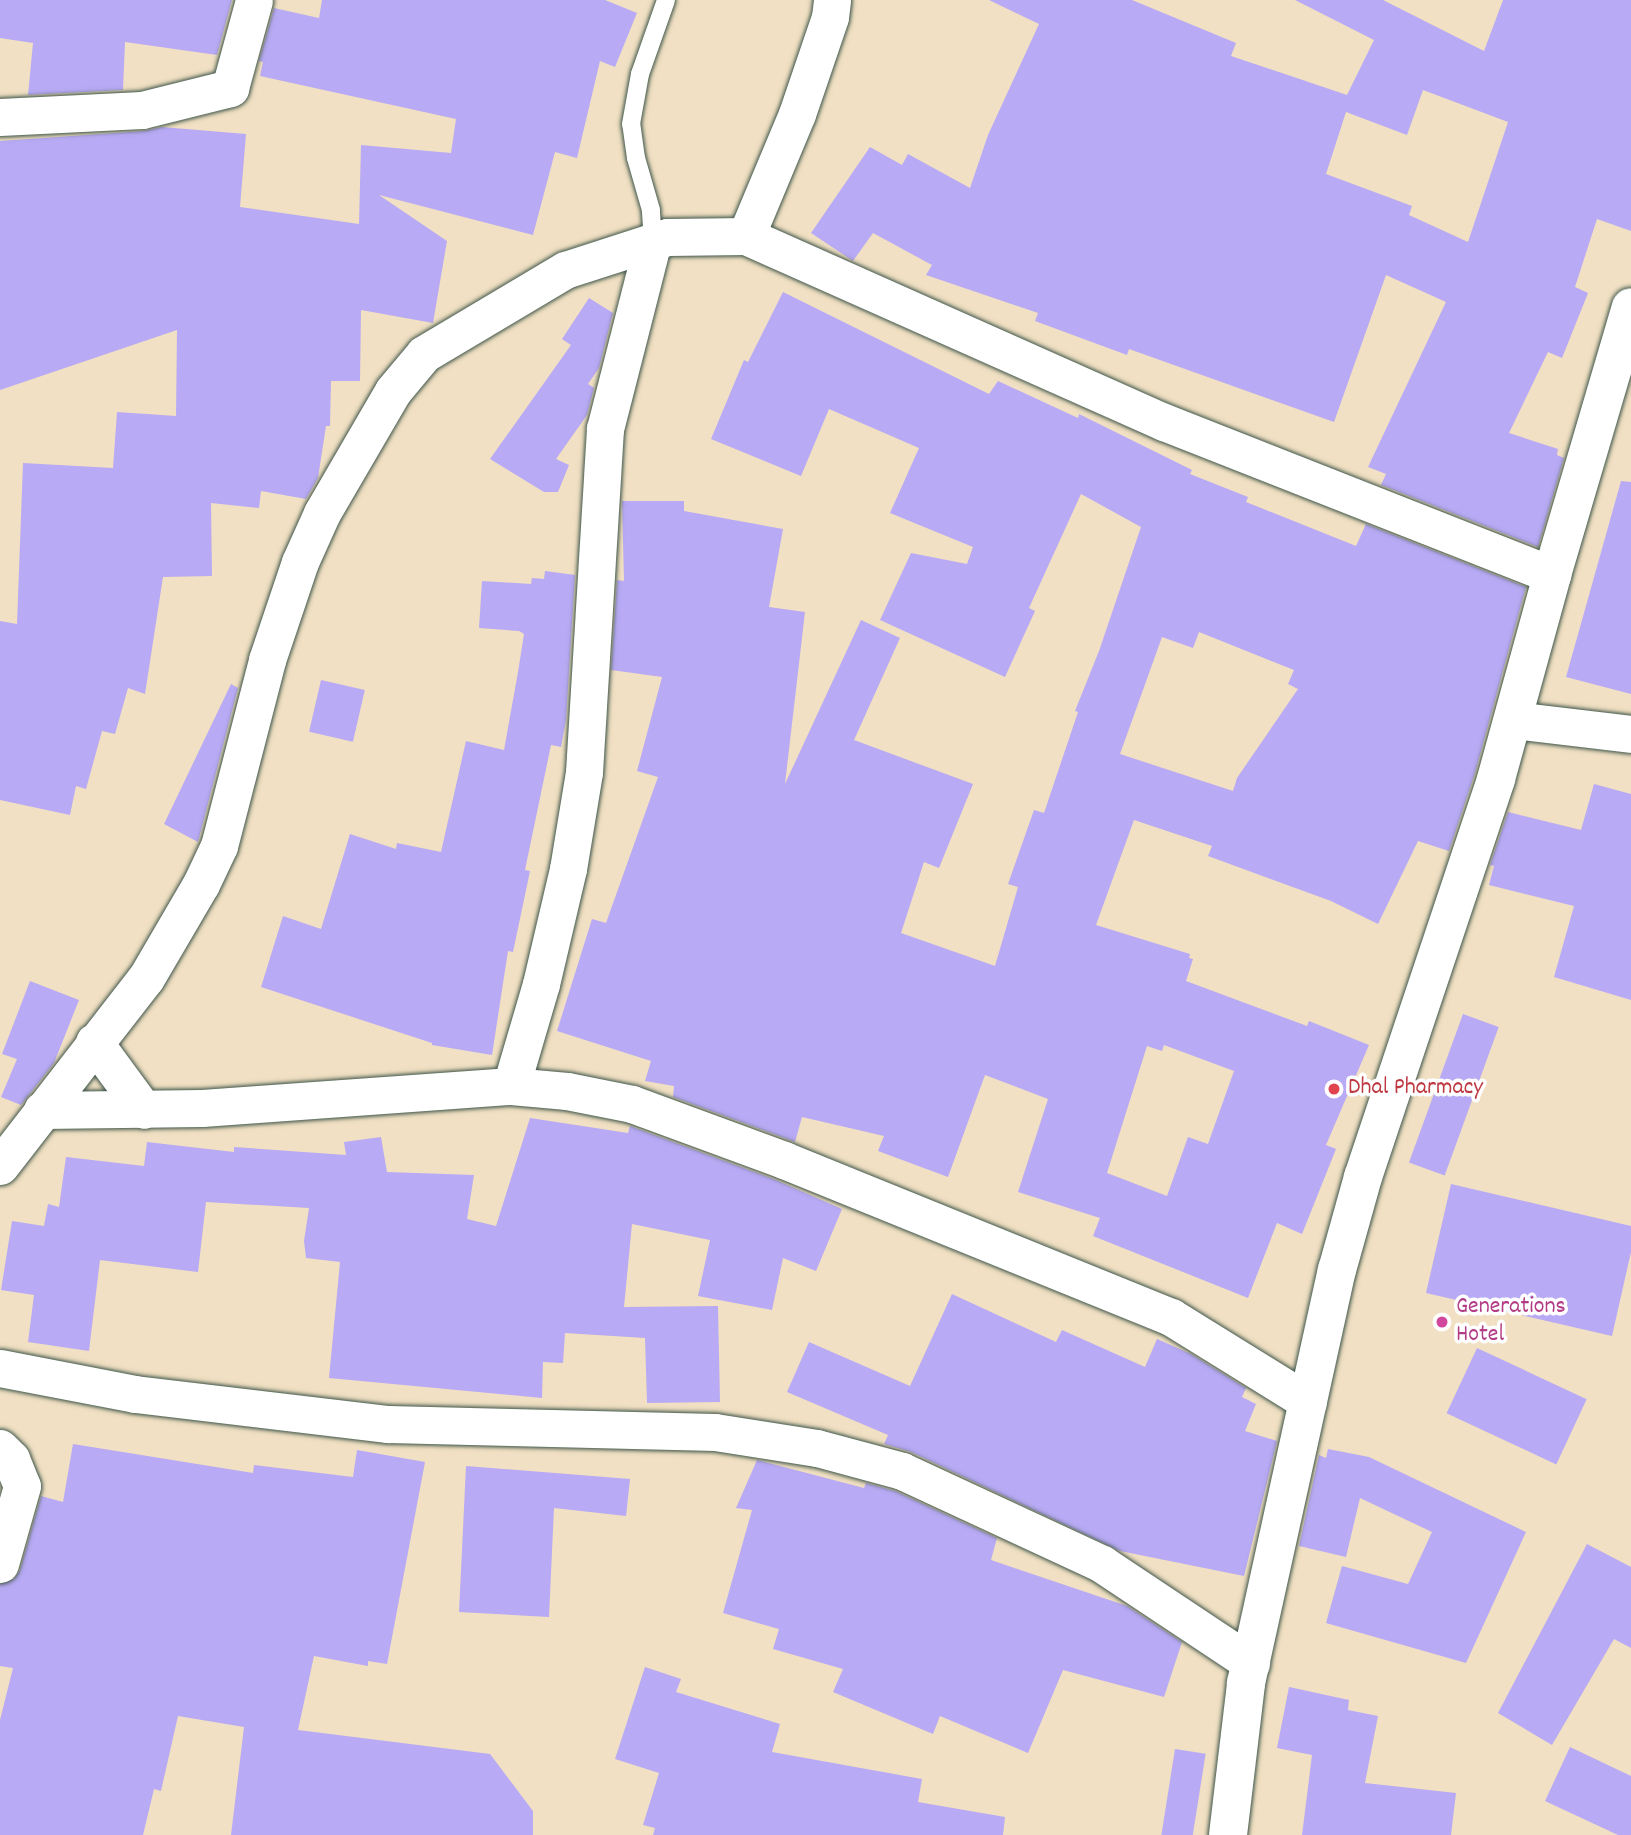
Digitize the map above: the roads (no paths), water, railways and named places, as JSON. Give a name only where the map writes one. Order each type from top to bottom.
[{"type":"street","points":[[0,117],[142,110],[230,88],[254,0]]},
{"type":"street","points":[[746,236],[797,114],[830,17],[832,0]]},
{"type":"street","points":[[0,1166],[146,978],[219,846],[267,660],[300,562],[322,513],[393,391],[424,354],[565,270],[667,237],[746,236],[1164,422],[1552,575]]},
{"type":"street","points":[[511,1086],[541,984],[568,869],[582,784],[605,429],[653,242]]},
{"type":"street","points":[[1228,1835],[1251,1662],[1337,1270],[1363,1177],[1514,720],[1552,575],[1631,307]]},
{"type":"street","points":[[1514,720],[1631,734]]},
{"type":"street","points":[[94,1042],[144,1110]]},
{"type":"street","points":[[42,1110],[144,1110],[511,1086],[567,1091],[632,1104],[784,1160],[1171,1317],[1308,1402]]},
{"type":"street","points":[[0,1368],[135,1394],[388,1424],[715,1432],[817,1448],[902,1471],[1102,1564],[1251,1662]]},
{"type":"street","points":[[0,1448],[11,1459],[22,1486],[0,1564]]},
{"type":"lane","points":[[653,242],[651,210],[636,158],[632,124],[639,74],[666,0]]},
{"type":"place","name":"Dhal Pharmacy","points":[[1334,1089]]},
{"type":"place","name":"Generations Hotel","points":[[1442,1322]]}]
